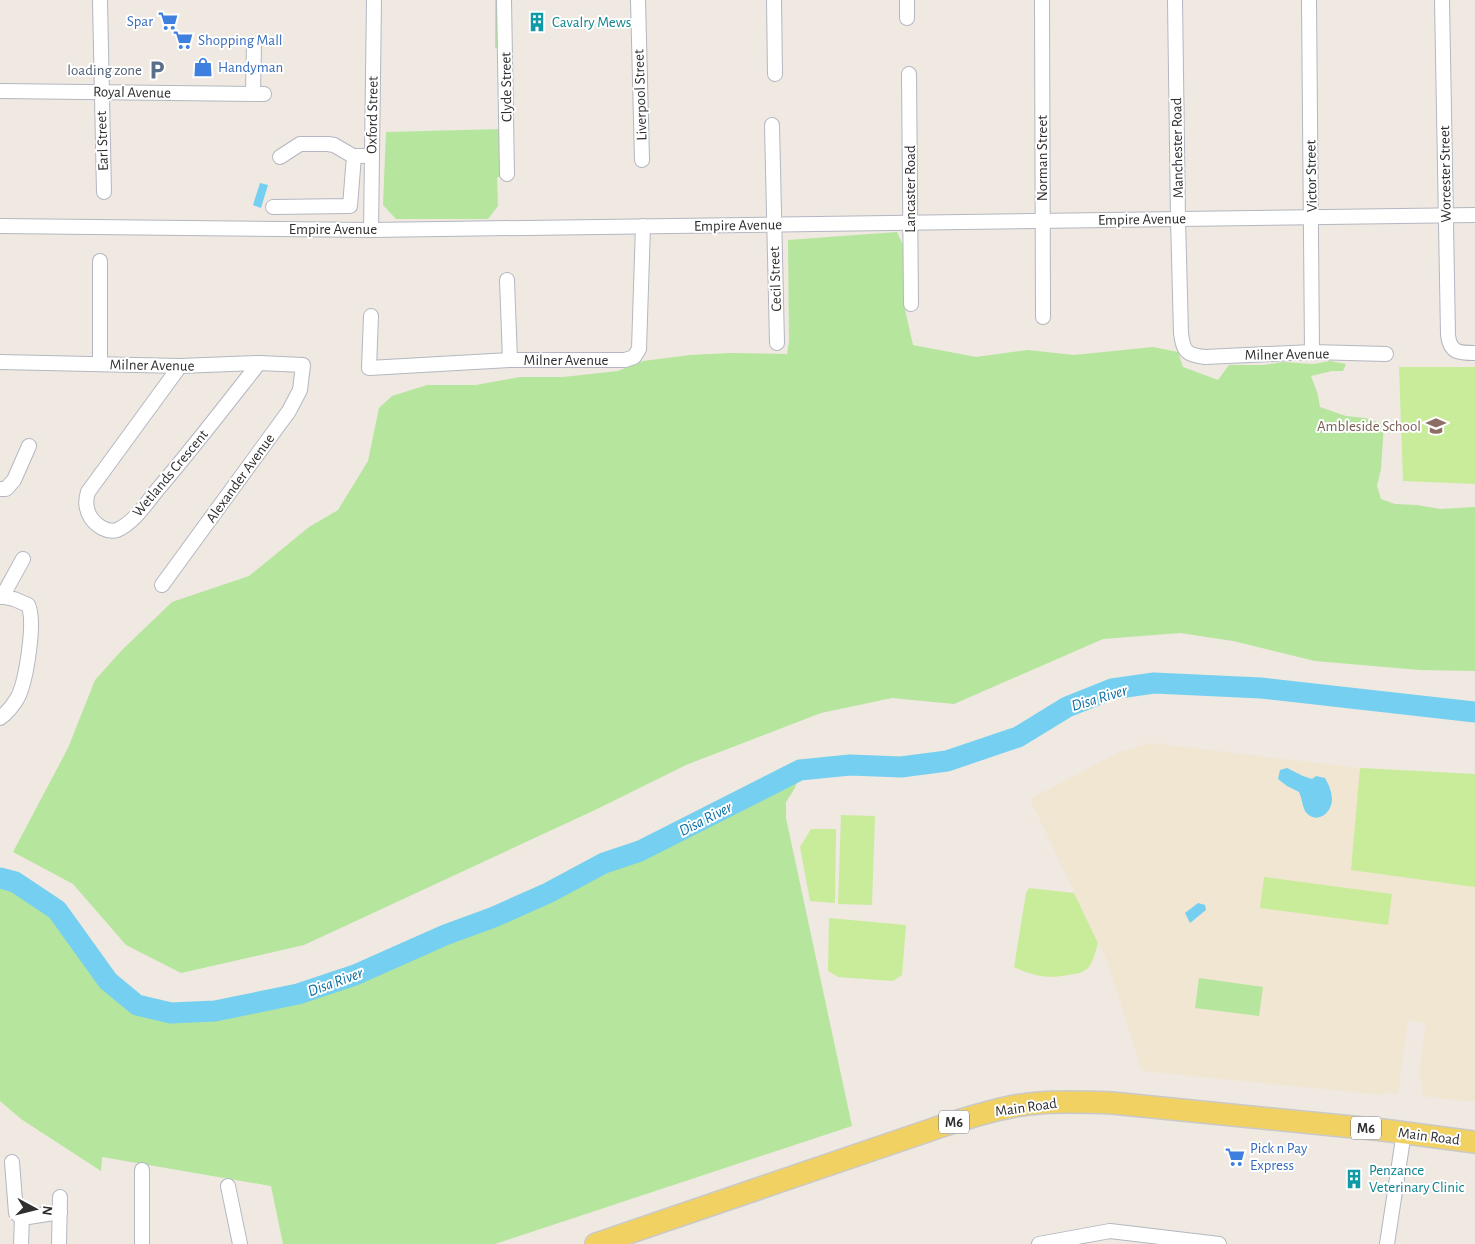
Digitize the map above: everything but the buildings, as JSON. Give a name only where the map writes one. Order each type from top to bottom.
[{"type":"main road","name":"Main Road","points":[[599,1244],[948,1124],[1002,1109],[1037,1103],[1081,1101],[1112,1103],[1404,1132],[1475,1142]]},
{"type":"street","name":"Earl Street","points":[[100,0],[104,192]]},
{"type":"street","name":"Oxford Street","points":[[371,230],[374,0]]},
{"type":"street","name":"Clyde Street","points":[[504,0],[507,174]]},
{"type":"street","name":"Liverpool Street","points":[[638,0],[642,160]]},
{"type":"street","points":[[774,0],[775,74]]},
{"type":"street","points":[[907,0],[907,18]]},
{"type":"street","name":"Norman Street","points":[[1042,0],[1042,317]]},
{"type":"street","name":"Manchester Road","points":[[1175,0],[1181,333],[1183,346],[1188,353]]},
{"type":"street","name":"Victor Street","points":[[1309,0],[1312,352]]},
{"type":"street","name":"Worcester Street","points":[[1442,0],[1447,326],[1449,343],[1452,348],[1462,352],[1475,352]]},
{"type":"street","name":"Royal Avenue","points":[[0,91],[258,94],[254,44]]},
{"type":"street","name":"Lancaster Road","points":[[909,74],[911,304]]},
{"type":"street","name":"Cecil Street","points":[[772,125],[777,342]]},
{"type":"street","points":[[280,156],[300,144],[328,144],[334,145],[354,156],[371,156]]},
{"type":"street","points":[[273,207],[350,206],[354,156]]},
{"type":"street","name":"Empire Avenue","points":[[0,226],[371,230],[1475,214]]},
{"type":"street","name":"Milner Avenue","points":[[371,316],[369,368],[510,360],[625,360],[635,356],[640,349],[642,226]]},
{"type":"street","points":[[100,261],[100,364]]},
{"type":"street","points":[[507,280],[510,360]]},
{"type":"street","name":"Milner Avenue","points":[[1188,353],[1204,357],[1312,352],[1386,354]]},
{"type":"street","name":"Milner Avenue","points":[[0,362],[180,366],[259,363],[303,365]]},
{"type":"street","name":"Wetlands Crescent","points":[[180,366],[88,492],[86,502],[89,514],[94,521],[105,529],[110,531],[118,529],[134,518],[259,363]]},
{"type":"street","name":"Alexander Avenue","points":[[162,585],[289,411],[300,390],[303,365]]},
{"type":"street","points":[[0,489],[6,489],[10,486],[29,446]]},
{"type":"street","points":[[0,718],[13,705],[24,681],[29,654],[31,617],[28,605],[14,598],[1,597],[23,559]]},
{"type":"street","points":[[1387,1244],[1404,1132]]},
{"type":"street","points":[[12,1162],[15,1215],[21,1244]]},
{"type":"street","points":[[142,1170],[142,1244]]},
{"type":"street","points":[[228,1186],[240,1244]]},
{"type":"street","points":[[59,1244],[60,1197]]},
{"type":"street","points":[[15,1215],[60,1212]]},
{"type":"street","points":[[1039,1244],[1101,1232],[1122,1238],[1218,1244]]},
{"type":"shaded area","points":[[1150,743],[1360,768],[1475,774],[1475,1102],[1422,1096],[1423,1090],[1419,1072],[1426,1023],[1408,1020],[1398,1094],[1385,1092],[1384,1095],[1142,1071],[1107,961],[1030,799],[1120,752]]},
{"type":"green space","points":[[495,0],[500,0],[500,48],[495,48]]},
{"type":"green space","points":[[502,129],[501,175],[497,178],[498,206],[488,219],[396,219],[383,205],[386,132]]},
{"type":"green space","points":[[897,232],[903,245],[904,305],[913,345],[976,357],[1028,350],[1074,355],[1153,347],[1178,352],[1183,367],[1218,380],[1229,365],[1263,365],[1283,362],[1313,364],[1330,361],[1346,364],[1343,371],[1332,371],[1311,376],[1320,407],[1346,416],[1365,418],[1384,424],[1381,469],[1377,486],[1381,499],[1395,504],[1440,509],[1475,507],[1475,671],[1420,670],[1315,661],[1233,641],[1180,633],[1103,639],[954,704],[892,698],[821,713],[686,765],[595,810],[304,945],[181,973],[126,945],[73,884],[13,852],[68,748],[95,680],[122,650],[172,602],[249,576],[309,527],[338,510],[368,461],[379,408],[392,396],[427,385],[476,385],[520,377],[563,377],[618,371],[643,361],[690,355],[732,353],[787,354],[789,342],[788,240]]},
{"type":"green space","name":"Ambleside School","points":[[1399,367],[1475,367],[1475,484],[1403,481]]},
{"type":"green space","points":[[1360,768],[1475,774],[1475,887],[1351,870]]},
{"type":"green space","points":[[800,770],[795,788],[786,802],[786,818],[852,1126],[495,1244],[283,1244],[271,1186],[102,1157],[101,1171],[21,1119],[0,1101],[0,878],[15,882],[57,910],[108,981],[137,1005],[171,1013],[215,1011],[298,994],[355,975],[445,935],[494,917],[548,893],[604,863],[640,851]]},
{"type":"green space","points":[[841,815],[875,816],[872,905],[838,904]]},
{"type":"green space","points":[[811,829],[836,829],[835,903],[810,901],[800,847]]},
{"type":"green space","points":[[1264,877],[1392,894],[1388,925],[1260,908]]},
{"type":"green space","points":[[1029,888],[1074,893],[1098,943],[1093,960],[1087,969],[1073,974],[1047,977],[1034,975],[1014,967],[1026,893]]},
{"type":"green space","points":[[829,918],[906,925],[902,975],[893,981],[838,977],[828,971]]},
{"type":"green space","points":[[1199,978],[1263,987],[1259,1016],[1195,1008]]},
{"type":"water","points":[[260,183],[268,185],[261,208],[253,205]]},
{"type":"water","points":[[1287,768],[1312,779],[1316,776],[1325,778],[1332,800],[1326,814],[1318,818],[1309,815],[1305,811],[1299,792],[1278,779],[1280,770]]},
{"type":"water","points":[[1198,903],[1205,905],[1206,910],[1190,923],[1185,913]]},
{"type":"waterway","name":"Disa River","points":[[0,878],[15,882],[57,910],[108,981],[137,1005],[171,1013],[215,1011],[298,994],[355,975],[445,935],[494,917],[548,893],[604,863],[640,851],[800,770],[850,765],[901,767],[947,761],[1018,737],[1067,707],[1112,689],[1154,683],[1261,688],[1475,712]]},
{"type":"place","name":"Spar","points":[[168,21]]},
{"type":"place","name":"Cavalry Mews","points":[[537,22]]},
{"type":"place","name":"Shopping Mall","points":[[183,40]]},
{"type":"place","name":"Handyman","points":[[203,67]]},
{"type":"place","name":"loading zone","points":[[157,70]]},
{"type":"place","name":"Ambleside School","points":[[1436,426]]},
{"type":"place","name":"Pick n Pay Express","points":[[1235,1157]]},
{"type":"place","name":"Penzance Veterinary Clinic","points":[[1354,1179]]}]
